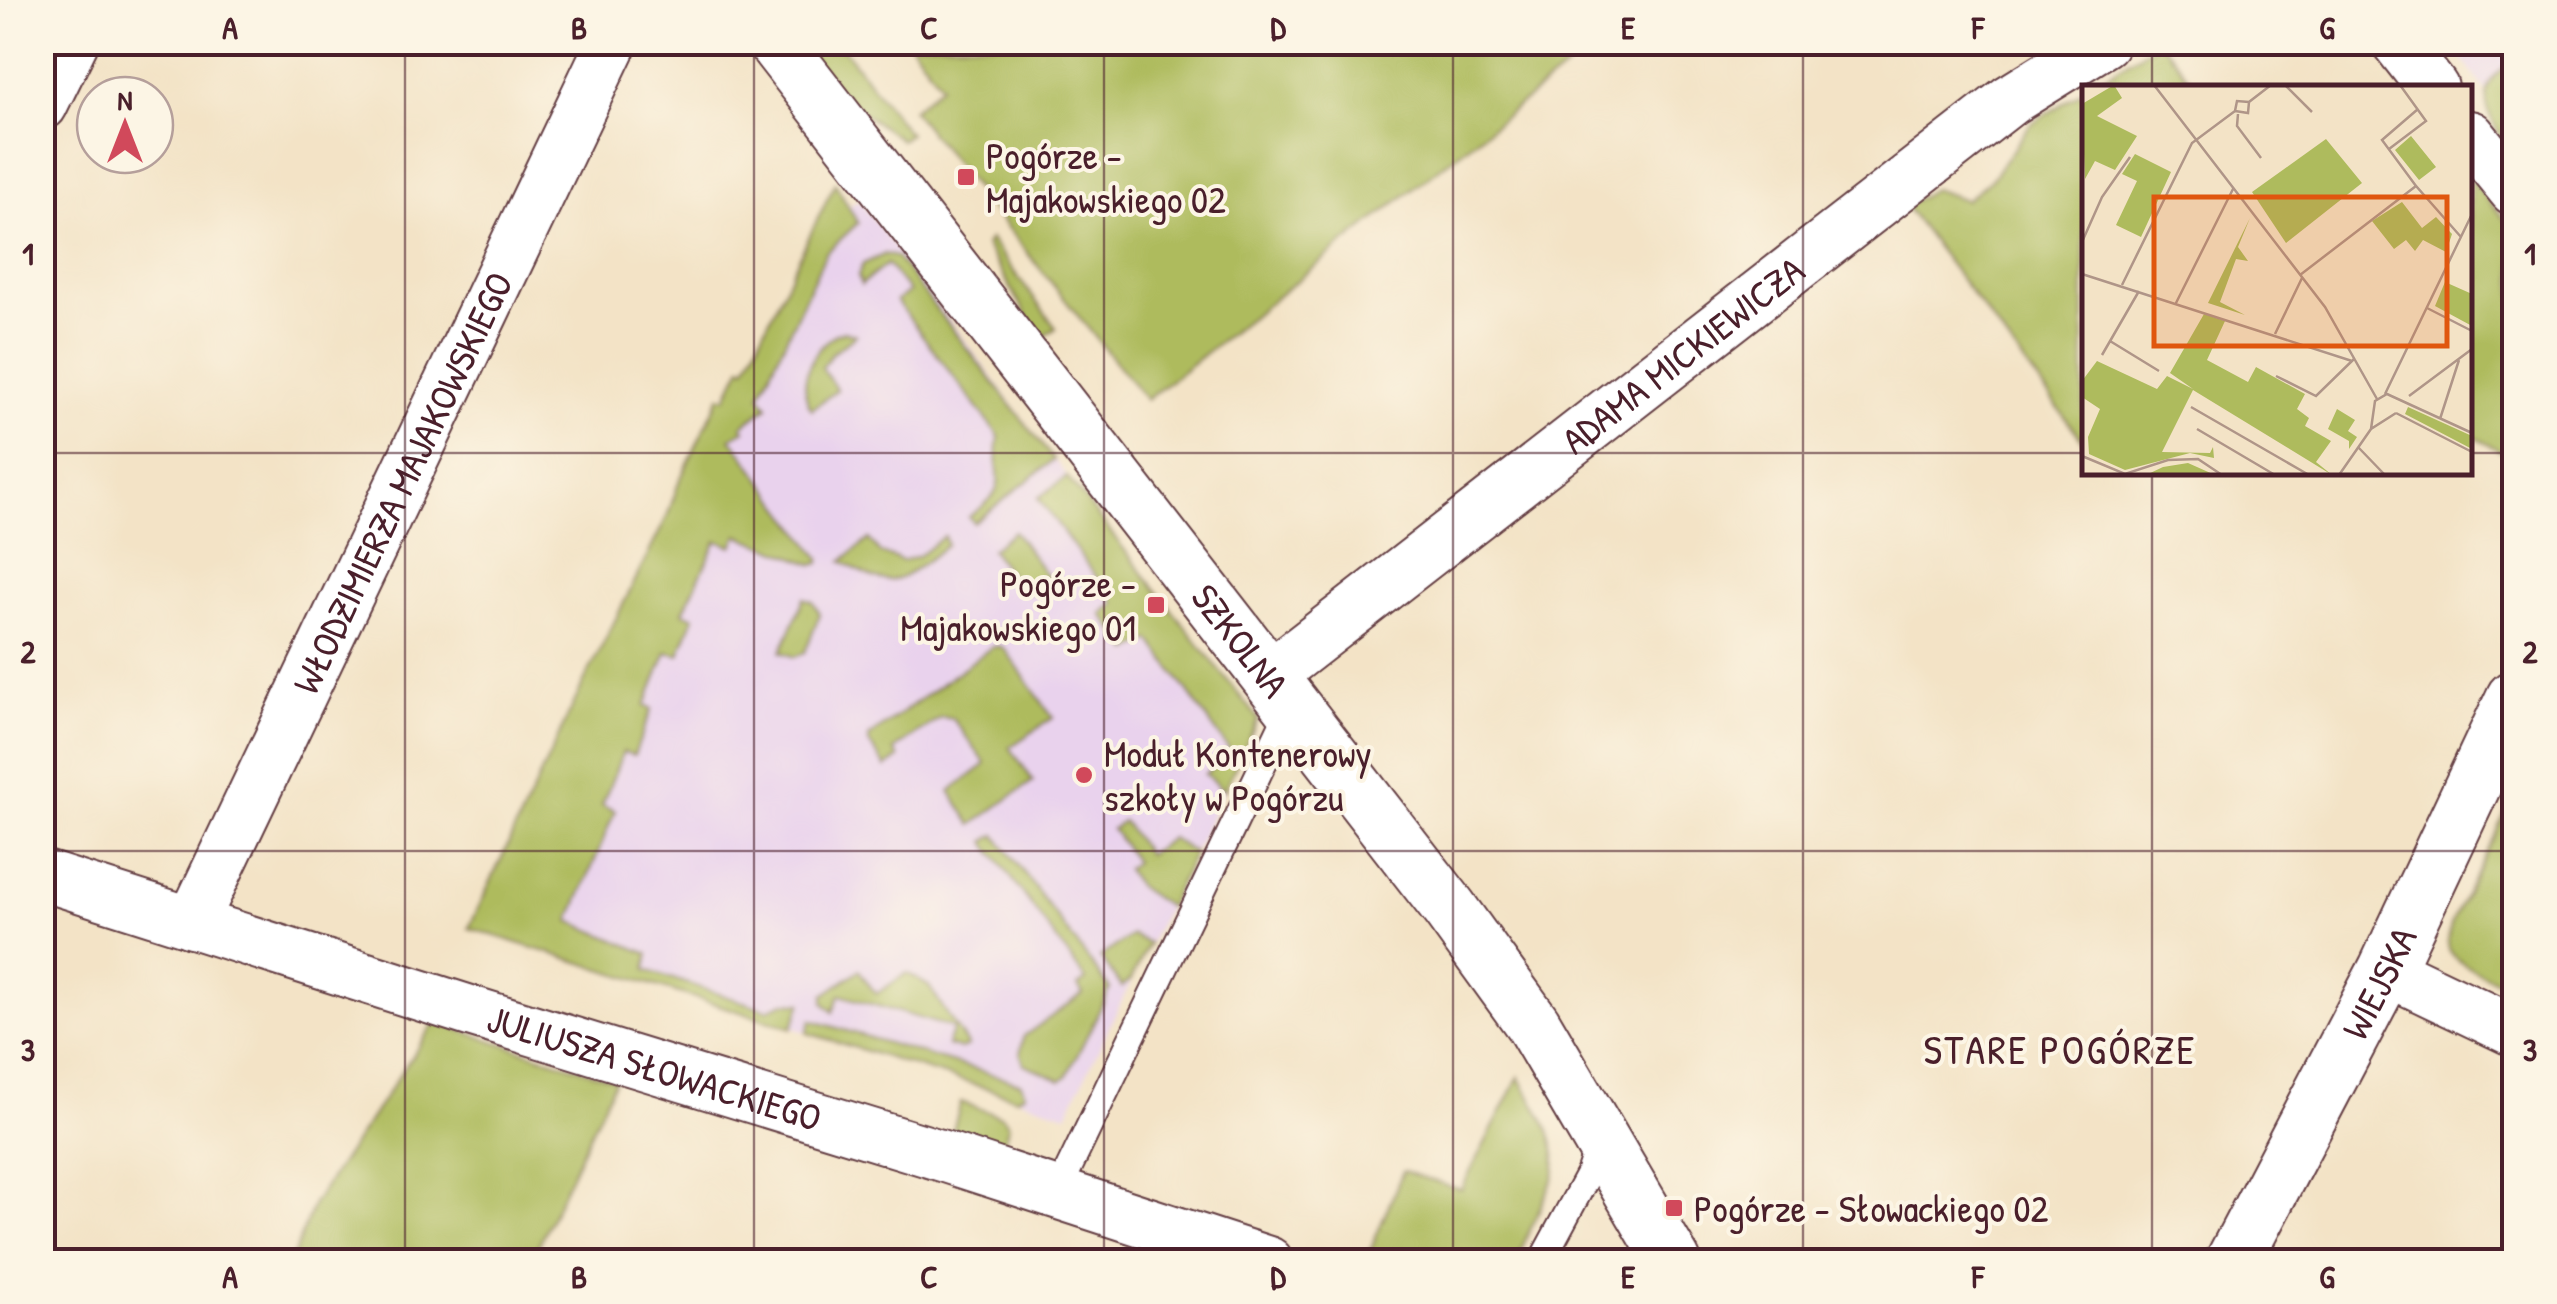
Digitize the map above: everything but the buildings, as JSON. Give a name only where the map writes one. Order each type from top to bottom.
[{"type":"street","points":[[42,105],[73,42]]},
{"type":"street","name":"WŁODZIMIERZA MAJAKOWSKIEGO","points":[[192,922],[612,42]]},
{"type":"street","name":"SZKOLNA","points":[[775,42],[1489,962],[1602,1136],[1673,1262]]},
{"type":"street","name":"ADAMA MICKIEWICZA","points":[[1280,692],[2010,100],[2104,42]]},
{"type":"street","points":[[2397,42],[2431,85]]},
{"type":"street","points":[[2472,138],[2514,190]]},
{"type":"street","name":"WIEJSKA","points":[[2232,1262],[2386,970],[2514,698]]},
{"type":"street","name":"JULIUSZA SŁOWACKIEGO","points":[[42,875],[1268,1262]]},
{"type":"street","points":[[2386,970],[2514,1031]]},
{"type":"lane","points":[[1057,1194],[1280,692]]},
{"type":"lane","points":[[1541,1262],[1588,1173],[1602,1136]]},
{"type":"shaded area","points":[[2450,43],[2514,43],[2514,129]]},
{"type":"shaded area","points":[[835,183],[851,206],[858,199],[1255,726],[1067,1114],[473,927],[708,428],[741,367],[746,368]]},
{"type":"green space","points":[[798,43],[839,43],[909,134],[901,140],[841,98]]},
{"type":"green space","points":[[910,43],[1598,43],[1146,400],[912,110],[941,85]]},
{"type":"green space","points":[[2161,43],[2194,85],[2091,85]]},
{"type":"green space","points":[[2514,64],[2514,153],[2491,118],[2487,93],[2499,72]]},
{"type":"green space","points":[[2082,91],[2082,439],[1905,206],[1933,189],[1966,200],[1993,177],[2031,124]]},
{"type":"green space","points":[[2472,181],[2514,230],[2514,458],[2472,436]]},
{"type":"green space","points":[[835,183],[858,223],[826,253],[760,395],[768,406],[742,426],[745,430],[731,438],[820,563],[814,565],[738,535],[733,546],[717,541],[683,612],[694,617],[679,655],[667,652],[645,706],[652,709],[634,755],[623,752],[602,805],[615,811],[570,921],[649,954],[646,970],[768,1010],[784,1002],[802,1003],[792,1028],[469,928],[583,684],[667,517],[679,482],[720,396],[726,398],[742,366],[746,368]]},
{"type":"green space","points":[[990,240],[1056,328],[1041,339],[985,245]]},
{"type":"green space","points":[[885,254],[896,257],[1054,460],[974,523],[969,517],[997,489],[999,436],[896,301],[909,292],[887,264],[861,285],[858,275],[863,264]]},
{"type":"green space","points":[[844,331],[856,335],[832,353],[822,368],[837,390],[812,409],[805,387],[810,363],[825,343]]},
{"type":"green space","points":[[1067,477],[1258,719],[1224,791],[1205,774],[1232,754],[1151,640],[1130,651],[1102,614],[1115,603],[1038,498]]},
{"type":"green space","points":[[1014,531],[1050,580],[1032,592],[1022,592],[991,549]]},
{"type":"green space","points":[[944,536],[947,545],[897,579],[874,578],[842,561],[869,539],[880,553],[903,561],[920,555]]},
{"type":"green space","points":[[804,598],[813,602],[820,614],[805,652],[795,657],[781,652]]},
{"type":"green space","points":[[1000,646],[1053,718],[1010,747],[1033,781],[972,825],[950,791],[986,764],[953,719],[941,717],[894,750],[899,758],[886,767],[869,737],[992,647]]},
{"type":"green space","points":[[2514,796],[2514,988],[2455,957],[2448,935]]},
{"type":"green space","points":[[1123,821],[1147,854],[1171,838],[1194,853],[1168,907],[1137,886],[1126,869],[1135,862],[1112,829]]},
{"type":"green space","points":[[996,835],[1110,989],[1067,1076],[1061,1080],[1024,1064],[1020,1053],[1024,1036],[1083,994],[1078,986],[1086,980],[988,846],[986,841]]},
{"type":"green space","points":[[1132,935],[1149,943],[1131,980],[1122,987],[1100,957]]},
{"type":"green space","points":[[859,970],[876,994],[907,973],[929,986],[968,1046],[961,1049],[947,1045],[953,1028],[840,995],[833,1012],[824,1003],[824,995]]},
{"type":"green space","points":[[811,1020],[1021,1083],[1025,1093],[1017,1098],[807,1033]]},
{"type":"green space","points":[[435,1022],[615,1080],[531,1261],[291,1262],[313,1204]]},
{"type":"green space","points":[[1519,1077],[1546,1125],[1556,1163],[1554,1177],[1516,1261],[1366,1261],[1403,1171],[1461,1190]]},
{"type":"green space","points":[[961,1102],[1003,1117],[1009,1125],[1003,1144],[953,1130]]},
{"type":"place","name":"Pogórze - Majakowskiego 02","points":[[966,177]]},
{"type":"place","name":"Pogórze - Majakowskiego 01","points":[[1156,605]]},
{"type":"place","name":"Moduł Kontenerowy szkoły w Pogórzu","points":[[1084,775]]},
{"type":"place","name":"Pogórze - Słowackiego 02","points":[[1674,1208]]},
{"type":"district","name":"STARE POGÓRZE","points":[[2060,1049]]}]
